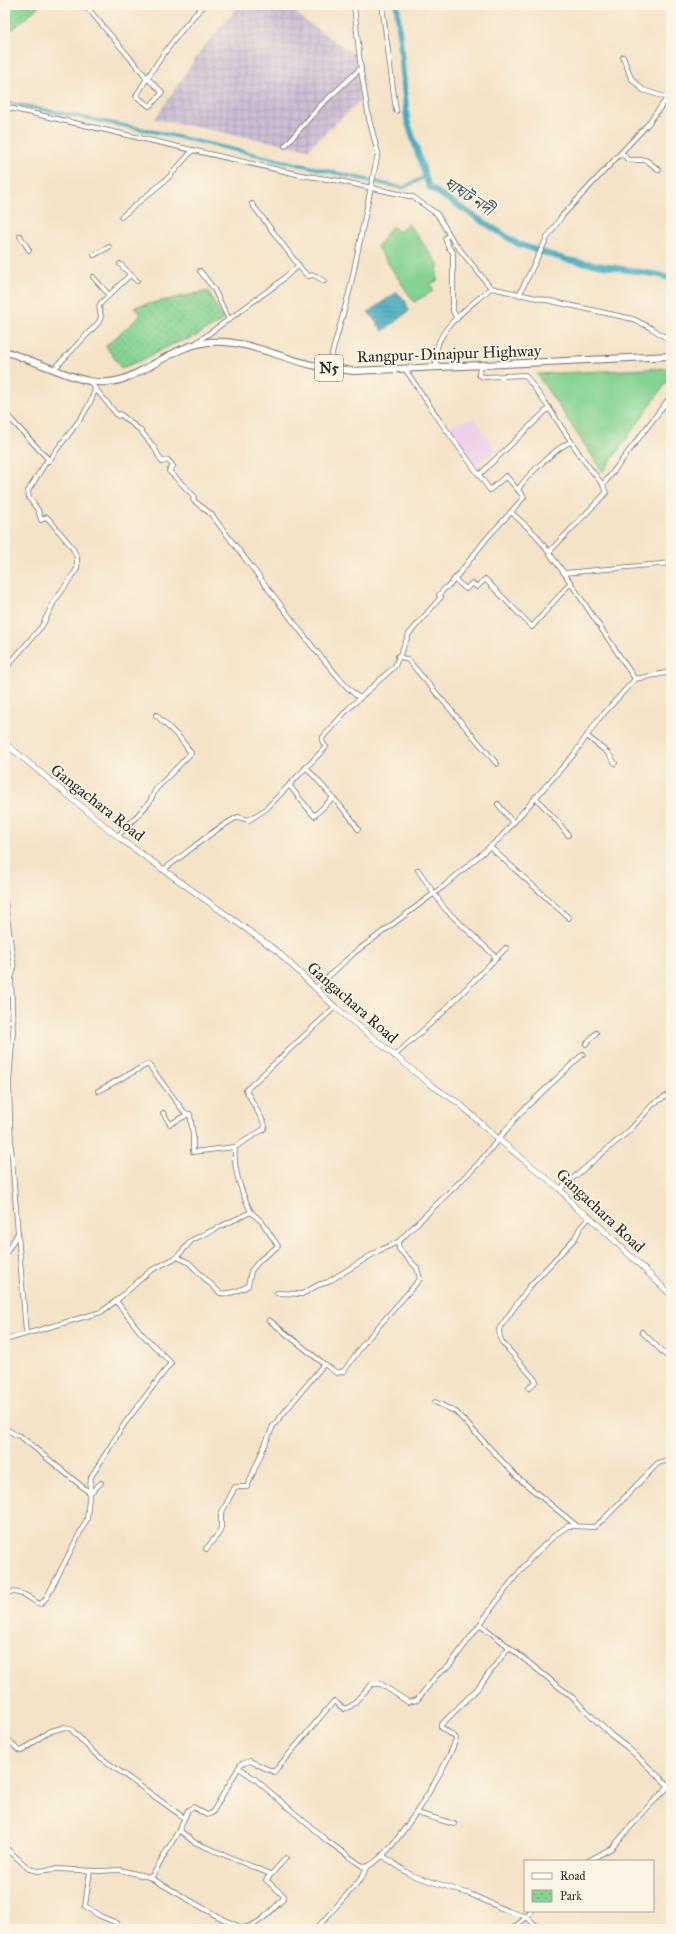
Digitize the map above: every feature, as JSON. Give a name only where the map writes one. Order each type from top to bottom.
[{"type":"highway","name":"Rangpur-Dinajpur Highway","points":[[5,351],[54,369],[78,380],[90,382],[110,382],[126,378],[157,360],[194,344],[209,342],[226,342],[328,368],[354,371],[671,356]]},
{"type":"main road","name":"Gangachara Road","points":[[5,743],[118,836],[277,951],[335,1007],[394,1056],[460,1104],[498,1139],[560,1189],[577,1209],[590,1217],[671,1295]]},
{"type":"street","points":[[85,5],[147,78],[162,93],[149,106],[136,96],[147,78],[181,29],[204,5]]},
{"type":"street","points":[[328,368],[350,289],[372,188],[378,152],[369,119],[361,68],[354,5]]},
{"type":"street","points":[[382,5],[396,111]]},
{"type":"street","points":[[623,57],[631,78],[643,90],[669,99]]},
{"type":"street","points":[[285,146],[321,105],[361,68]]},
{"type":"street","points":[[519,295],[547,238],[562,216],[647,125],[669,99],[671,93]]},
{"type":"street","points":[[5,107],[301,175],[340,181],[413,197],[434,210],[449,235],[491,288],[633,319],[651,328],[671,341]]},
{"type":"street","points":[[121,217],[168,178],[194,150]]},
{"type":"street","points":[[622,153],[628,160],[646,160],[659,170]]},
{"type":"street","points":[[252,204],[308,276],[314,275],[324,281]]},
{"type":"street","points":[[449,235],[445,238],[449,248],[453,252],[453,311],[457,319]]},
{"type":"street","points":[[20,236],[29,250]]},
{"type":"street","points":[[94,255],[109,247]]},
{"type":"street","points":[[120,264],[137,281]]},
{"type":"street","points":[[194,344],[229,320],[299,266]]},
{"type":"street","points":[[200,271],[214,289],[229,320]]},
{"type":"street","points":[[54,369],[99,322],[101,317],[100,304],[130,274]]},
{"type":"street","points":[[93,277],[109,295]]},
{"type":"street","points":[[437,368],[435,359],[438,344],[443,332],[491,288]]},
{"type":"street","points":[[480,365],[479,376],[483,377],[525,375],[571,442],[603,485],[606,493],[600,501],[549,552]]},
{"type":"street","points":[[164,870],[217,828],[238,817],[249,820],[266,809],[306,768],[326,747],[322,741],[323,737],[359,698],[395,666],[398,656],[409,634],[418,621],[487,538],[524,497],[506,476],[490,490],[426,401],[405,369]]},
{"type":"street","points":[[90,382],[118,416],[120,414],[140,430],[154,447],[162,462],[168,460],[173,466],[169,471],[194,496],[193,500],[211,514],[312,646],[346,686],[359,698]]},
{"type":"street","points":[[5,669],[42,626],[54,602],[78,569],[77,557],[72,547],[47,517],[41,520],[38,510],[29,498],[29,488],[64,438],[82,417],[92,400],[95,389]]},
{"type":"street","points":[[603,485],[671,396]]},
{"type":"street","points":[[478,475],[549,408]]},
{"type":"street","points":[[5,413],[49,460]]},
{"type":"street","points":[[518,490],[554,451],[563,444],[571,442]]},
{"type":"street","points":[[511,512],[536,535],[549,552],[571,582],[635,680]]},
{"type":"street","points":[[564,573],[671,562]]},
{"type":"street","points":[[454,579],[466,590],[472,582],[477,587],[485,579],[532,627],[571,582]]},
{"type":"street","points":[[398,656],[408,660],[497,764]]},
{"type":"street","points":[[316,988],[354,953],[434,893],[490,847],[575,753],[597,721],[635,680],[671,672]]},
{"type":"street","points":[[118,836],[149,803],[156,789],[191,753],[180,738],[156,715]]},
{"type":"street","points":[[587,736],[608,752],[615,763]]},
{"type":"street","points":[[306,768],[350,817],[358,829]]},
{"type":"street","points":[[289,785],[314,816],[333,798]]},
{"type":"street","points":[[535,797],[568,835]]},
{"type":"street","points":[[498,804],[513,823]]},
{"type":"street","points":[[490,847],[569,918]]},
{"type":"street","points":[[418,870],[455,919],[496,958]]},
{"type":"street","points":[[5,901],[14,968],[11,978],[13,1020],[9,1082],[10,1143],[26,1333]]},
{"type":"street","points":[[394,1056],[439,1016],[506,948]]},
{"type":"street","points":[[190,1114],[194,1135],[193,1152],[235,1147],[264,1129],[265,1125],[247,1093],[247,1088],[335,1007]]},
{"type":"street","points":[[5,1022],[13,1020]]},
{"type":"street","points":[[586,1044],[596,1033]]},
{"type":"street","points":[[277,1293],[302,1294],[318,1285],[328,1282],[378,1251],[398,1242],[478,1164],[520,1113],[583,1054]]},
{"type":"street","points":[[98,1091],[148,1064],[185,1113],[190,1114]]},
{"type":"street","points":[[560,1189],[630,1130],[653,1104],[671,1093]]},
{"type":"street","points":[[163,1113],[170,1124],[190,1114]]},
{"type":"street","points":[[5,1145],[10,1143]]},
{"type":"street","points":[[177,1257],[188,1262],[220,1293],[225,1294],[248,1286],[251,1271],[260,1260],[278,1246],[262,1222],[251,1212],[241,1190],[236,1173],[235,1147]]},
{"type":"street","points":[[5,1340],[100,1312],[116,1301],[150,1271],[177,1257],[192,1240],[251,1212]]},
{"type":"street","points":[[529,1388],[536,1381],[502,1342],[499,1329],[529,1287],[575,1238],[580,1228],[590,1217]]},
{"type":"street","points":[[5,1255],[18,1233]]},
{"type":"street","points":[[269,1320],[337,1373],[344,1370],[364,1343],[420,1279],[417,1268],[399,1249],[398,1242]]},
{"type":"street","points":[[5,1592],[17,1592],[41,1604],[47,1597],[87,1519],[91,1477],[125,1424],[171,1363],[141,1333],[116,1301]]},
{"type":"street","points":[[642,1332],[671,1360]]},
{"type":"street","points":[[206,1549],[219,1533],[222,1514],[235,1487],[247,1487],[252,1478],[273,1426],[308,1380],[324,1364]]},
{"type":"street","points":[[435,1402],[456,1412],[518,1478],[577,1526]]},
{"type":"street","points":[[5,1428],[20,1436],[45,1454],[90,1492]]},
{"type":"street","points":[[149,1878],[153,1875],[179,1830],[183,1817],[188,1810],[193,1807],[207,1815],[212,1812],[241,1764],[250,1761],[274,1772],[292,1753],[334,1701],[344,1709],[351,1706],[372,1684],[381,1684],[408,1702],[413,1702],[437,1675],[449,1666],[515,1577],[532,1557],[555,1535],[568,1526],[594,1527],[604,1520],[658,1463],[671,1459]]},
{"type":"street","points":[[90,1492],[101,1483]]},
{"type":"street","points":[[481,1624],[573,1698],[611,1735],[628,1748],[670,1787],[647,1808],[612,1848],[590,1860]]},
{"type":"street","points":[[316,1929],[360,1880],[369,1866],[383,1856],[417,1813],[437,1779],[456,1740],[455,1736],[441,1727],[441,1725],[478,1688],[509,1647]]},
{"type":"street","points":[[5,1736],[18,1750],[22,1751],[48,1732],[65,1727],[71,1728],[93,1752],[183,1817]]},
{"type":"street","points":[[239,1768],[255,1779],[326,1840],[362,1866],[369,1866]]},
{"type":"street","points":[[417,1813],[454,1824]]},
{"type":"street","points":[[179,1830],[194,1842],[270,1874]]},
{"type":"street","points":[[5,1847],[29,1869],[38,1871],[55,1869],[90,1871],[120,1870],[149,1878],[217,1916],[242,1928],[258,1922],[283,1899],[284,1896],[266,1880],[286,1858]]},
{"type":"street","points":[[383,1856],[411,1875],[464,1892],[508,1911],[527,1917],[539,1929]]},
{"type":"street","points":[[90,1871],[85,1906],[100,1916],[117,1923]]},
{"type":"street","points":[[512,1929],[527,1917],[530,1912]]},
{"type":"street","points":[[666,1929],[671,1923]]},
{"type":"shaded area","points":[[240,5],[288,5],[304,20],[355,55],[360,101],[308,149],[155,119],[203,47]]},
{"type":"shaded area","points":[[474,418],[496,450],[473,466],[446,427]]},
{"type":"green space","points":[[5,5],[40,5],[12,30],[5,22]]},
{"type":"green space","points":[[408,224],[438,263],[437,281],[431,283],[433,291],[414,302],[377,247],[392,226],[399,232]]},
{"type":"green space","points":[[208,291],[223,320],[196,336],[171,345],[142,360],[121,368],[106,346],[141,315],[134,307]]},
{"type":"green space","points":[[671,368],[671,376],[603,472],[537,374]]},
{"type":"water","points":[[397,292],[405,300],[409,311],[383,331],[368,312]]},
{"type":"waterway","name":"ঘাঘট নদী","points":[[397,5],[407,120],[429,187],[518,244],[567,260],[659,275],[671,279]]},
{"type":"waterway","points":[[5,102],[156,132],[403,188],[426,176]]}]
